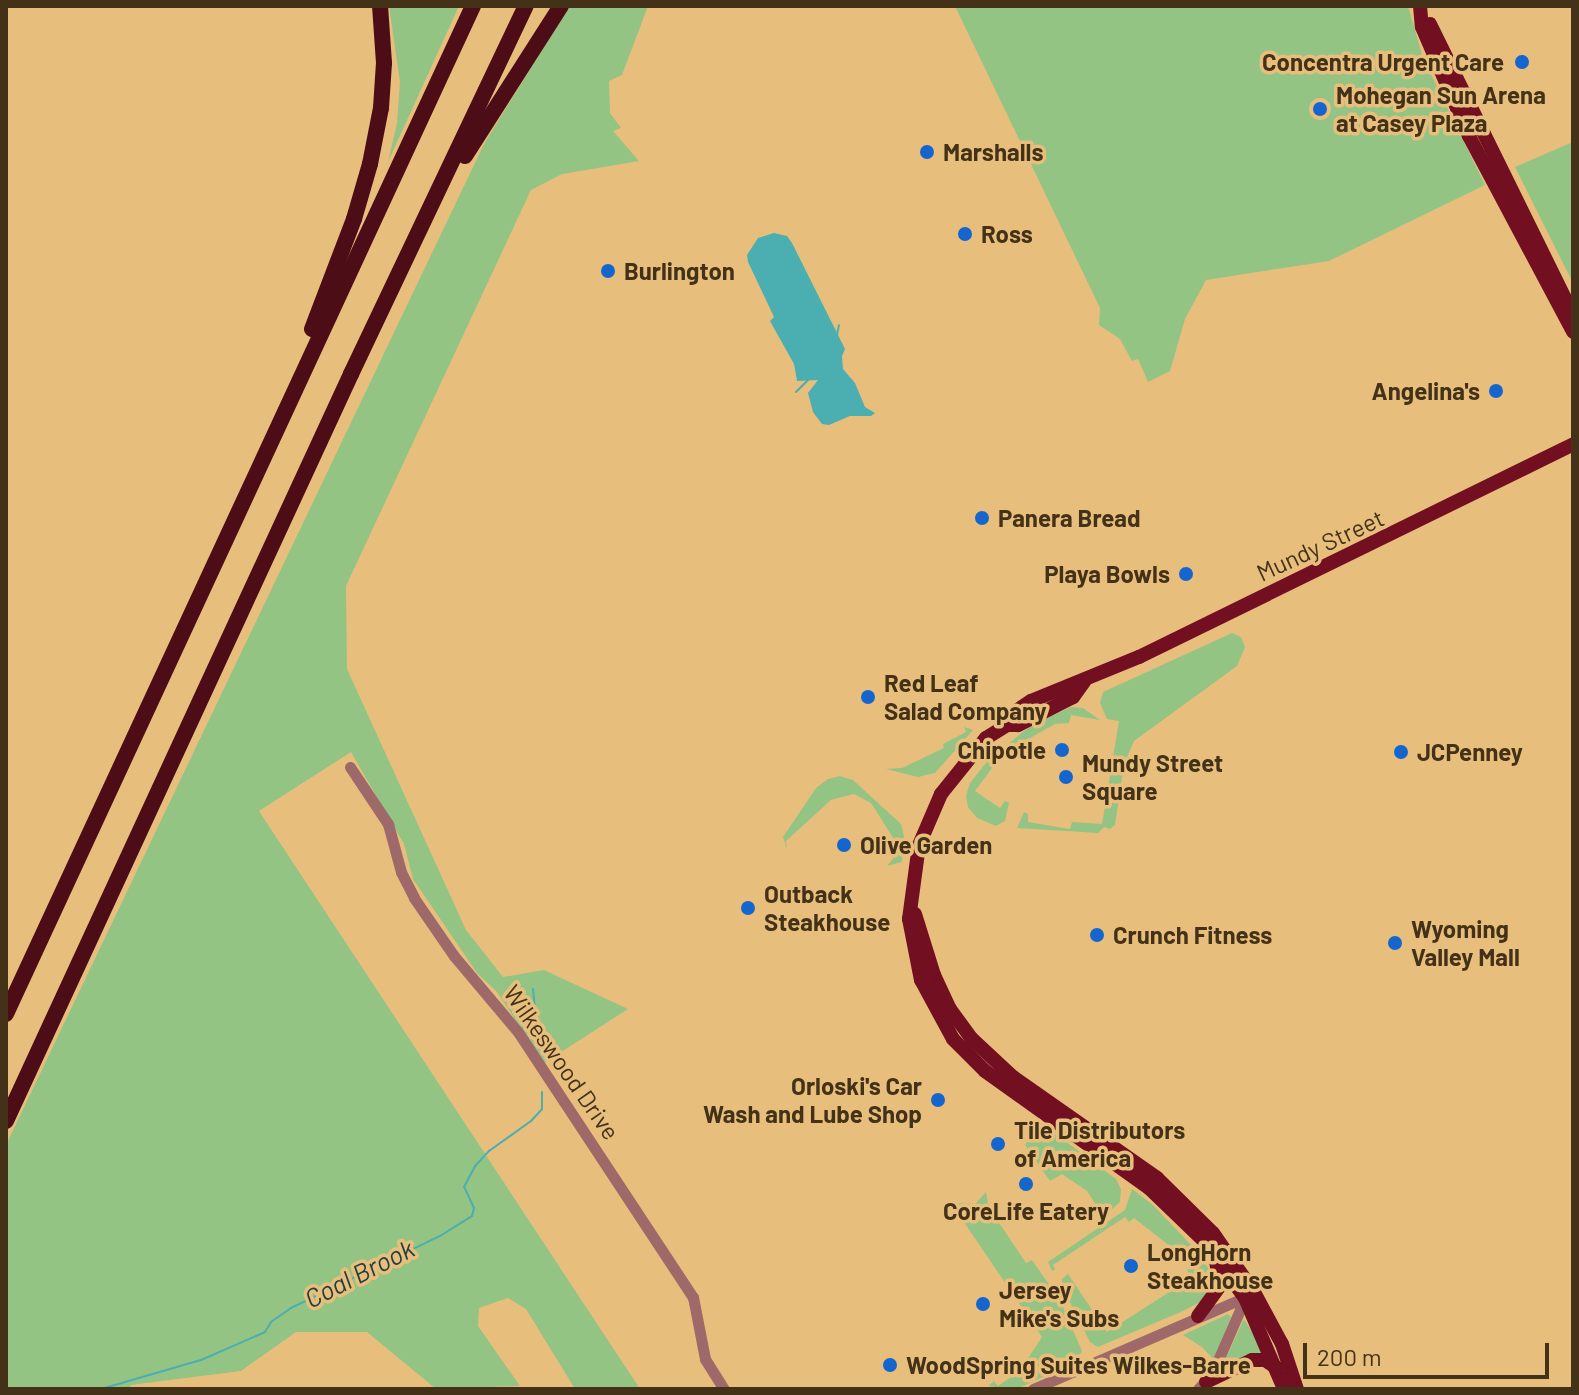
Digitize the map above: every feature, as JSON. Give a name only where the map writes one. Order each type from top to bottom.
[{"type":"highway","points":[[210,575],[318,316],[354,219],[381,108],[384,63],[380,6]]},
{"type":"highway","points":[[6,1014],[473,6]]},
{"type":"highway","points":[[6,1121],[526,6]]},
{"type":"highway","points":[[429,211],[561,6]]},
{"type":"main road","points":[[1422,12],[1573,314]]},
{"type":"main road","points":[[1422,12],[1422,27],[1469,136],[1573,332]]},
{"type":"main road","name":"Mundy Street","points":[[1284,1389],[1250,1295],[1215,1255],[1149,1188],[1019,1098],[953,1039],[921,980],[909,919],[919,845],[930,814],[959,768],[986,738],[1007,725],[1010,715],[1031,701],[1063,686],[1084,682],[1572,444]]},
{"type":"main road","name":"Mundy Street","points":[[911,907],[934,975],[950,1009],[972,1039],[1013,1077],[1157,1178],[1213,1233],[1282,1344],[1297,1389]]},
{"type":"main road","points":[[1198,1316],[1220,1286],[1215,1255]]},
{"type":"main road","points":[[1202,1386],[1252,1360],[1265,1360],[1277,1368]]},
{"type":"street","name":"Wilkeswood Drive","points":[[350,767],[388,824],[401,872],[414,898],[454,956],[518,1032],[693,1297],[705,1359],[724,1389]]},
{"type":"street","points":[[1033,1389],[1250,1295]]},
{"type":"street","points":[[1202,1386],[1250,1295]]},
{"type":"green space","points":[[389,6],[459,6],[388,162],[397,123],[400,82]]},
{"type":"green space","points":[[569,6],[648,6],[622,75],[609,81],[610,113],[621,128],[613,131],[639,161],[562,174],[531,190],[346,586],[347,669],[466,930],[503,977],[544,970],[628,1009],[544,1063],[497,992],[477,973],[413,879],[404,844],[351,752],[259,811],[640,1389],[575,1389],[526,1309],[508,1298],[479,1308],[478,1326],[520,1386],[436,1389],[367,1332],[296,1332],[241,1371],[131,1385],[130,1389],[6,1389],[6,1145],[484,144]]},
{"type":"green space","points":[[955,6],[1408,6],[1423,58],[1485,185],[1329,261],[1206,280],[1185,319],[1170,371],[1148,382],[1138,359],[1132,361],[1120,339],[1099,325],[1100,308]]},
{"type":"green space","points":[[1573,142],[1573,283],[1515,167]]},
{"type":"green space","points":[[1232,633],[1241,637],[1245,647],[1237,666],[1134,741],[1124,764],[1115,825],[1110,829],[1104,827],[1098,833],[1017,828],[1024,812],[1028,814],[1028,822],[1070,829],[1072,822],[1102,824],[1119,721],[1107,719],[1100,703],[1103,692]]},
{"type":"green space","points":[[1071,707],[1083,708],[1100,720],[1071,715],[1069,723],[1055,724],[1014,747],[995,764],[975,791],[1000,808],[1005,801],[1009,803],[1005,821],[996,826],[977,818],[968,807],[966,796],[970,783],[990,758],[1032,725]]},
{"type":"green space","points":[[964,727],[973,730],[935,773],[918,777],[886,769],[902,768],[944,748],[943,744],[966,732]]},
{"type":"green space","points":[[840,776],[853,780],[901,824],[904,836],[902,862],[887,866],[897,854],[897,844],[871,803],[854,794],[831,800],[786,841],[787,849],[783,837],[816,788],[828,779]]},
{"type":"green space","points":[[1041,1123],[1116,1179],[1121,1189],[1120,1202],[1104,1217],[1087,1191],[1062,1174],[1050,1181],[1025,1145]]},
{"type":"green space","points":[[1132,1189],[1153,1205],[1192,1246],[1209,1269],[1213,1284],[1202,1301],[1098,1347],[1090,1342],[1062,1286],[1062,1279],[1068,1274],[1107,1332],[1191,1278],[1187,1270],[1194,1265],[1134,1218],[1129,1222],[1125,1217],[1053,1265],[1055,1269],[1052,1271],[1048,1262],[1125,1210]]},
{"type":"green space","points":[[986,1192],[989,1208],[1026,1263],[1032,1260],[1060,1300],[1082,1351],[1076,1361],[1017,1389],[988,1386],[994,1381],[998,1386],[1031,1363],[1028,1358],[1042,1337],[951,1203],[975,1204]]},
{"type":"green space","points":[[1228,1314],[1231,1317],[1214,1360],[1202,1347],[1183,1335]]},
{"type":"green space","points":[[1244,1319],[1265,1352],[1226,1367],[1224,1362]]},
{"type":"water","points":[[774,233],[787,236],[792,243],[845,349],[843,369],[855,383],[865,407],[875,413],[871,416],[850,416],[829,425],[822,424],[813,412],[808,393],[818,380],[797,381],[794,364],[770,321],[774,317],[748,262],[747,255],[758,238]]},
{"type":"waterway","name":"Coal Brook","points":[[837,335],[839,325]]},
{"type":"waterway","name":"Coal Brook","points":[[796,392],[809,379]]},
{"type":"waterway","name":"Coal Brook","points":[[533,989],[539,1048]]},
{"type":"waterway","name":"Coal Brook","points":[[101,1389],[201,1360],[265,1332],[271,1322],[291,1308],[440,1236],[472,1216],[474,1208],[464,1187],[475,1166],[542,1109],[542,1092]]},
{"type":"place","name":"Concentra Urgent Care","points":[[1522,62]]},
{"type":"place","name":"Mohegan Sun Arena at Casey Plaza","points":[[1320,109]]},
{"type":"place","name":"Marshalls","points":[[927,152]]},
{"type":"place","name":"Ross","points":[[965,234]]},
{"type":"place","name":"Burlington","points":[[608,271]]},
{"type":"place","name":"Angelina's","points":[[1496,391]]},
{"type":"place","name":"Panera Bread","points":[[982,518]]},
{"type":"place","name":"Playa Bowls","points":[[1186,574]]},
{"type":"place","name":"Red Leaf Salad Company","points":[[868,697]]},
{"type":"place","name":"Chipotle","points":[[1062,750]]},
{"type":"place","name":"JCPenney","points":[[1401,752]]},
{"type":"place","name":"Mundy Street Square","points":[[1066,777]]},
{"type":"place","name":"Olive Garden","points":[[844,845]]},
{"type":"place","name":"Outback Steakhouse","points":[[748,908]]},
{"type":"place","name":"Crunch Fitness","points":[[1097,935]]},
{"type":"place","name":"Wyoming Valley Mall","points":[[1395,943]]},
{"type":"place","name":"Orloski's Car Wash and Lube Shop","points":[[938,1100]]},
{"type":"place","name":"Tile Distributors of America","points":[[998,1144]]},
{"type":"place","name":"CoreLife Eatery","points":[[1026,1184]]},
{"type":"place","name":"LongHorn Steakhouse","points":[[1131,1266]]},
{"type":"place","name":"Jersey Mike's Subs","points":[[983,1304]]},
{"type":"place","name":"WoodSpring Suites Wilkes-Barre","points":[[890,1365]]}]
